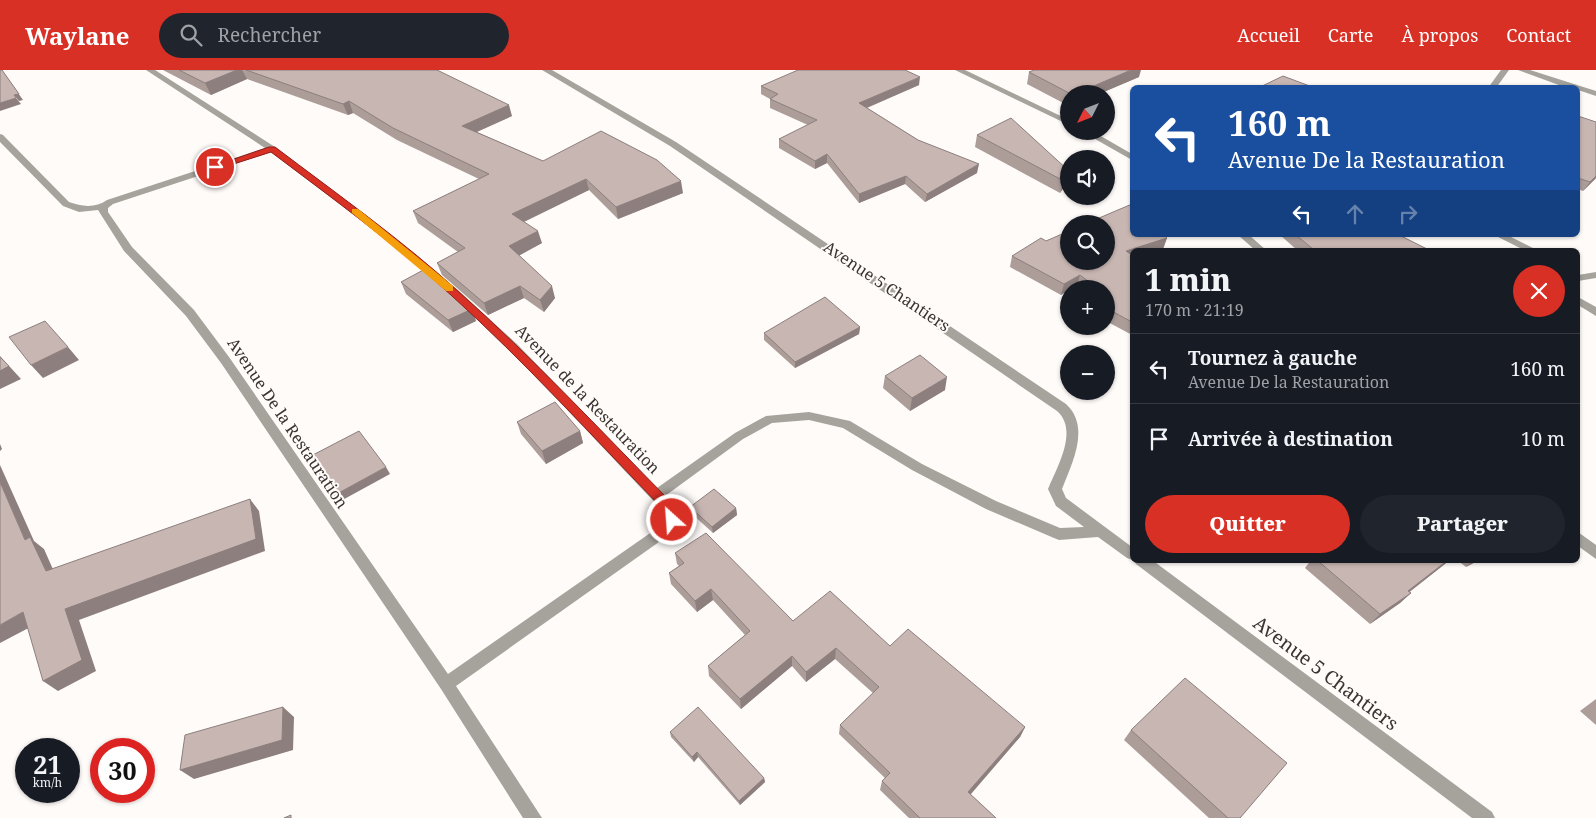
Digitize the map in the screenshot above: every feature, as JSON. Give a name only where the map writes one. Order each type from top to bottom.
[{"type":"street","name":"Avenue de la Restauration","points":[[150,70],[272,149],[353,210],[454,292],[514,348],[658,496],[672,516],[668,526],[661,533],[446,684]]},
{"type":"street","name":"Avenue 5 Chantiers","points":[[546,70],[673,144],[1014,372],[1058,405],[1070,416],[1074,426],[1055,489],[1061,502],[1130,553]]},
{"type":"street","points":[[959,70],[1060,119]]},
{"type":"street","points":[[1494,85],[1505,70]]},
{"type":"street","points":[[1522,70],[1568,85]]},
{"type":"street","points":[[1580,89],[1596,94]]},
{"type":"street","points":[[0,137],[66,204],[79,209],[103,207],[110,202],[272,149]]},
{"type":"street","points":[[1101,140],[1130,156]]},
{"type":"street","name":"Avenue De la Restauration","points":[[103,207],[105,216],[128,249],[190,313],[226,360],[446,684],[533,818]]},
{"type":"street","points":[[1245,237],[1259,248]]},
{"type":"street","points":[[1503,237],[1528,248]]},
{"type":"street","points":[[1580,278],[1596,275]]},
{"type":"street","points":[[1580,301],[1596,312]]},
{"type":"street","points":[[658,496],[739,436],[770,419],[809,416],[846,424],[917,467],[982,501],[1059,534],[1100,531]]},
{"type":"street","points":[[1580,540],[1596,553]]},
{"type":"street","name":"Avenue 5 Chantiers","points":[[1145,563],[1486,818]]},
{"type":"building","points":[[0,70],[2,70],[19,94],[14,95],[16,98],[0,103]]},
{"type":"building","points":[[179,70],[237,70],[205,83]]},
{"type":"building","points":[[246,70],[437,70],[509,105],[462,126],[543,161],[601,131],[657,160],[681,181],[616,207],[586,179],[512,214],[538,231],[509,246],[552,286],[540,300],[520,286],[484,303],[437,263],[465,248],[413,211],[489,174],[393,128],[349,101],[343,104]]},
{"type":"building","points":[[798,70],[905,70],[920,77],[859,103],[918,140],[979,164],[927,194],[906,176],[859,194],[827,154],[815,161],[779,139],[817,120],[770,99],[778,94],[761,86]]},
{"type":"building","points":[[1034,70],[1131,70],[1096,85],[1060,85],[1060,88],[1029,72]]},
{"type":"building","points":[[1283,76],[1307,85],[1264,85]]},
{"type":"building","points":[[1580,117],[1596,122],[1596,176],[1590,182],[1580,179]]},
{"type":"building","points":[[1011,118],[1060,163],[1060,179],[977,135]]},
{"type":"building","points":[[1130,205],[1130,237],[1167,238],[1130,248],[1126,251],[1130,254],[1130,321],[1115,313],[1115,280],[1086,280],[1080,275],[1071,280],[1060,280],[1060,282],[1012,256],[1041,238],[1046,241],[1060,235],[1060,270],[1115,270],[1115,215],[1106,215]]},
{"type":"building","points":[[1298,237],[1403,237],[1425,248],[1312,248]]},
{"type":"building","points":[[427,268],[472,309],[448,320],[401,282]]},
{"type":"building","points":[[825,297],[860,327],[795,362],[764,333]]},
{"type":"building","points":[[45,321],[68,347],[31,365],[9,337]]},
{"type":"building","points":[[920,355],[947,377],[912,398],[885,376]]},
{"type":"building","points":[[0,357],[9,366],[0,371]]},
{"type":"building","points":[[555,402],[580,431],[542,451],[517,422]]},
{"type":"building","points":[[359,431],[386,467],[333,496],[309,457]]},
{"type":"building","points":[[0,482],[25,540],[30,537],[46,571],[250,499],[256,539],[65,609],[82,660],[43,681],[23,612],[0,625]]},
{"type":"building","points":[[714,489],[736,508],[712,527],[690,507]]},
{"type":"building","points":[[706,533],[793,621],[830,591],[890,646],[908,629],[1025,727],[968,792],[996,818],[920,818],[882,781],[890,773],[840,725],[879,687],[836,648],[806,672],[792,656],[740,699],[708,666],[750,631],[711,589],[695,601],[669,573],[684,563],[675,553]]},
{"type":"building","points":[[1320,563],[1444,563],[1408,591],[1411,593],[1380,614]]},
{"type":"building","points":[[1185,678],[1287,763],[1240,818],[1228,818],[1131,730]]},
{"type":"building","points":[[283,707],[282,740],[180,770],[185,735]]},
{"type":"building","points":[[698,707],[764,778],[739,801],[697,752],[692,757],[670,732]]},
{"type":"slow traffic","points":[[355,211],[449,288]]},
{"type":"route","points":[[215,167],[272,149],[353,210],[454,292],[514,348],[665,503],[670,509],[672,520]]}]
